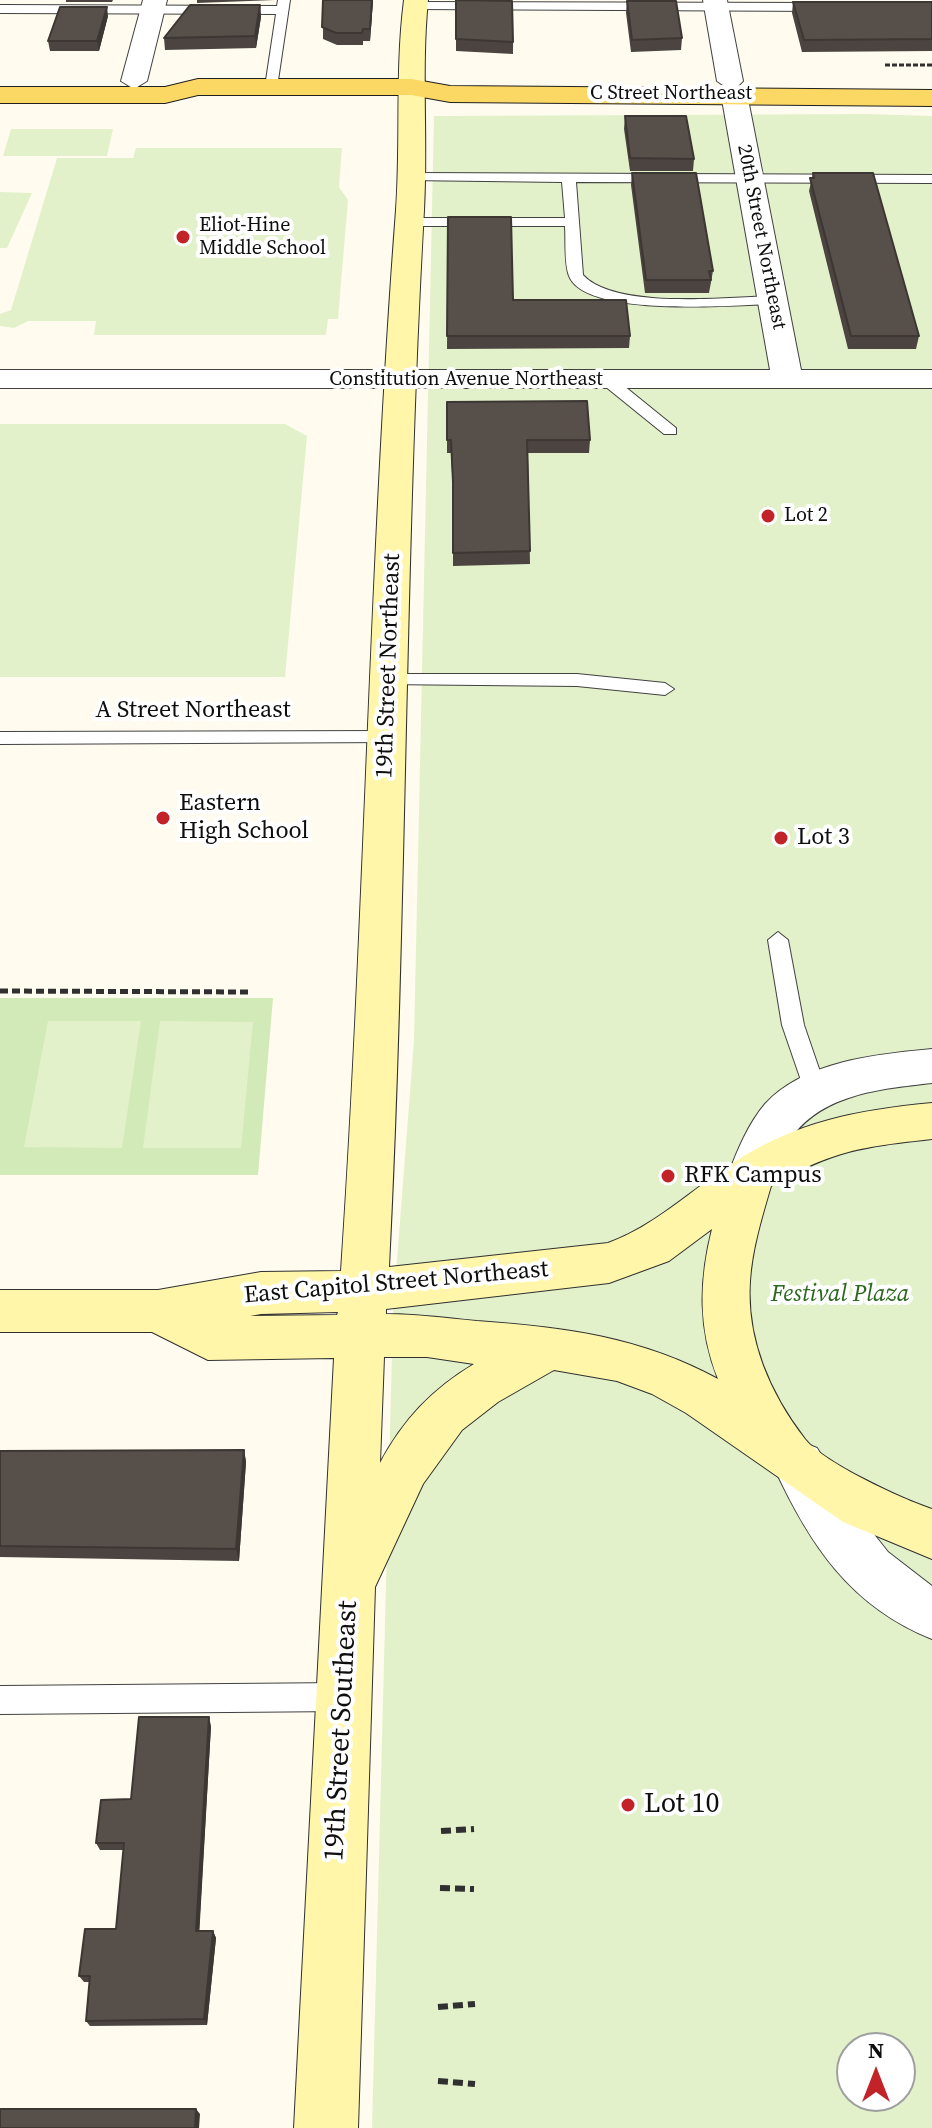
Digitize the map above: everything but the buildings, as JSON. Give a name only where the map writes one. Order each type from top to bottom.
[{"type":"main road","name":"19th Street Northeast","points":[[361,1312],[400,379],[412,177],[409,61],[416,3]]},
{"type":"main road","name":"C Street Northeast","points":[[0,81],[189,80],[198,87]]},
{"type":"main road","name":"C Street Northeast","points":[[0,95],[165,95],[198,87],[411,87],[450,94],[932,81]]},
{"type":"main road","name":"C Street Northeast","points":[[732,88],[932,98]]},
{"type":"main road","name":"East Capitol Street Northeast","points":[[361,1312],[609,1263],[652,1247],[751,1175],[826,1136],[856,1129],[932,1121]]},
{"type":"main road","points":[[751,1175],[733,1237],[726,1284],[726,1311],[731,1338],[752,1399],[769,1429],[799,1465]]},
{"type":"main road","points":[[0,1311],[158,1311],[208,1338],[361,1312],[448,1340],[614,1357],[673,1379],[844,1497],[877,1515],[932,1534]]},
{"type":"main road","name":"19th Street Southeast","points":[[326,2128],[361,1312]]},
{"type":"main road","points":[[349,1585],[401,1474],[429,1430],[481,1386],[548,1349]]},
{"type":"street","points":[[134,81],[154,4]]},
{"type":"street","name":"20th Street Northeast","points":[[716,4],[787,379]]},
{"type":"street","name":"Constitution Avenue Northeast","points":[[0,379],[932,379]]},
{"type":"street","name":"East Capitol Street Northeast","points":[[751,1175],[769,1135],[783,1115],[816,1092],[885,1073],[932,1066]]},
{"type":"street","points":[[799,1465],[865,1569],[885,1589],[932,1613]]},
{"type":"lane","points":[[416,3],[843,7]]},
{"type":"lane","points":[[0,9],[26,4],[283,5],[271,87]]},
{"type":"lane","points":[[412,177],[749,177],[931,181]]},
{"type":"lane","points":[[569,177],[577,280],[591,292],[633,299],[773,300]]},
{"type":"lane","points":[[408,222],[572,222]]},
{"type":"lane","points":[[607,380],[670,431]]},
{"type":"lane","points":[[389,680],[577,680],[665,689]]},
{"type":"lane","name":"A Street Northeast","points":[[0,738],[387,737]]},
{"type":"lane","points":[[778,940],[793,1025],[816,1092]]},
{"type":"lane","points":[[0,1700],[343,1697]]},
{"type":"path","points":[[0,991],[251,992]]},
{"type":"path","points":[[441,1831],[474,1829]]},
{"type":"path","points":[[440,1888],[474,1889]]},
{"type":"path","points":[[438,2007],[475,2004]]},
{"type":"path","points":[[438,2081],[475,2084]]},
{"type":"green space","name":"RFK Campus","points":[[434,116],[932,116],[932,2128],[372,2128],[393,1312],[414,1040]]},
{"type":"green space","points":[[11,129],[113,129],[107,156],[3,156]]},
{"type":"green space","name":"Eliot-Hine Middle School","points":[[136,148],[342,148],[339,187],[348,200],[338,319],[328,319],[326,335],[94,335],[96,321],[28,321],[14,328],[0,326],[0,314],[11,310],[57,158],[133,158]]},
{"type":"green space","points":[[0,192],[32,193],[7,248],[0,248]]},
{"type":"green space","points":[[0,424],[285,424],[307,436],[285,677],[0,677]]},
{"type":"green space","points":[[0,998],[273,998],[258,1175],[0,1175]]},
{"type":"green space","points":[[48,1021],[141,1021],[122,1148],[24,1147]]},
{"type":"green space","points":[[160,1021],[253,1022],[241,1148],[143,1148]]},
{"type":"place","name":"Eliot-Hine Middle School","points":[[183,237]]},
{"type":"place","name":"Lot 2","points":[[768,516]]},
{"type":"place","name":"Eastern High School","points":[[163,818]]},
{"type":"place","name":"Lot 3","points":[[781,838]]},
{"type":"place","name":"RFK Campus","points":[[668,1176]]},
{"type":"place","name":"Lot 10","points":[[628,1805]]},
{"type":"park label","name":"Festival Plaza","points":[[840,1295]]}]
